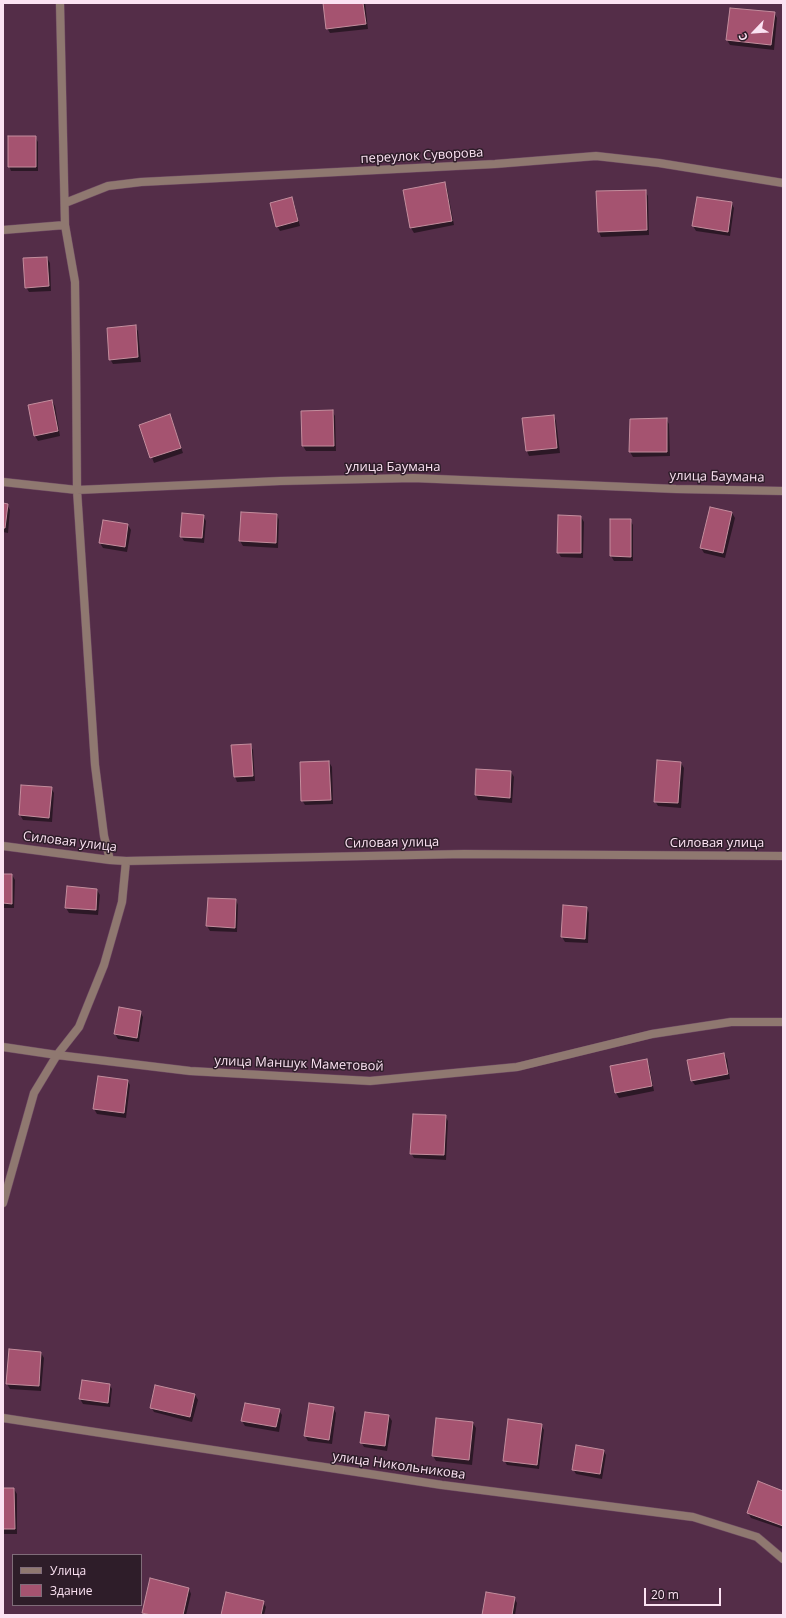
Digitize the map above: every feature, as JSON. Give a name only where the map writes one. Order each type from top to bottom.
[{"type":"street","points":[[60,3],[65,225],[75,282],[76,490],[95,765],[104,836],[110,860]]},
{"type":"street","name":"переулок Суворова","points":[[65,203],[108,186],[140,182],[495,164],[596,156],[659,163],[783,183]]},
{"type":"street","points":[[3,230],[65,225]]},
{"type":"street","name":"улица Баумана","points":[[3,482],[76,490],[280,481],[413,478],[676,489],[783,491]]},
{"type":"street","name":"Силовая улица","points":[[3,846],[126,861],[464,854],[783,856]]},
{"type":"street","points":[[3,1203],[34,1093],[57,1056],[79,1027],[104,965],[122,902],[126,861]]},
{"type":"street","name":"улица Маншук Маметовой","points":[[3,1046],[57,1056],[190,1071],[370,1082],[517,1066],[652,1034],[702,1026],[731,1022],[783,1022]]},
{"type":"street","name":"улица Никольникова","points":[[3,1418],[442,1485],[693,1518],[757,1537],[783,1559]]},
{"type":"building","points":[[323,3],[363,3],[366,24],[326,29]]},
{"type":"building","points":[[730,8],[775,12],[771,45],[726,40]]},
{"type":"building","points":[[8,136],[36,136],[36,167],[8,167]]},
{"type":"building","points":[[445,182],[452,221],[410,228],[403,190]]},
{"type":"building","points":[[646,190],[647,230],[598,232],[596,191]]},
{"type":"building","points":[[292,197],[298,221],[276,227],[270,203]]},
{"type":"building","points":[[697,197],[732,202],[728,232],[692,226]]},
{"type":"building","points":[[47,257],[49,286],[25,288],[23,258]]},
{"type":"building","points":[[136,325],[138,357],[109,360],[107,328]]},
{"type":"building","points":[[52,400],[58,431],[34,436],[28,405]]},
{"type":"building","points":[[333,410],[334,446],[302,446],[301,411]]},
{"type":"building","points":[[170,414],[181,448],[150,458],[139,425]]},
{"type":"building","points":[[554,415],[557,448],[526,451],[522,418]]},
{"type":"building","points":[[667,418],[667,452],[629,452],[630,419]]},
{"type":"building","points":[[3,503],[8,504],[5,528],[3,528]]},
{"type":"building","points":[[710,507],[732,512],[723,553],[700,548]]},
{"type":"building","points":[[241,512],[277,514],[276,543],[239,541]]},
{"type":"building","points":[[182,513],[204,515],[202,538],[180,537]]},
{"type":"building","points":[[558,515],[581,516],[581,553],[557,553]]},
{"type":"building","points":[[610,519],[631,519],[631,557],[610,556]]},
{"type":"building","points":[[103,520],[128,524],[125,547],[99,543]]},
{"type":"building","points":[[251,744],[253,776],[234,777],[231,745]]},
{"type":"building","points":[[657,760],[681,762],[678,803],[654,802]]},
{"type":"building","points":[[329,761],[331,800],[301,801],[300,762]]},
{"type":"building","points":[[476,769],[511,771],[510,798],[475,795]]},
{"type":"building","points":[[21,785],[52,787],[49,818],[19,815]]},
{"type":"building","points":[[3,874],[12,874],[12,904],[3,903]]},
{"type":"building","points":[[67,886],[97,889],[96,910],[65,908]]},
{"type":"building","points":[[208,898],[236,899],[235,928],[206,926]]},
{"type":"building","points":[[563,905],[587,907],[585,939],[561,937]]},
{"type":"building","points":[[119,1007],[141,1011],[137,1038],[114,1034]]},
{"type":"building","points":[[724,1053],[728,1074],[691,1081],[687,1060]]},
{"type":"building","points":[[647,1059],[652,1086],[615,1093],[610,1066]]},
{"type":"building","points":[[98,1076],[128,1080],[124,1113],[93,1109]]},
{"type":"building","points":[[413,1114],[446,1115],[444,1155],[410,1154]]},
{"type":"building","points":[[9,1349],[41,1352],[39,1386],[6,1384]]},
{"type":"building","points":[[82,1380],[110,1384],[108,1403],[79,1399]]},
{"type":"building","points":[[155,1385],[195,1394],[190,1417],[150,1408]]},
{"type":"building","points":[[245,1403],[280,1409],[276,1427],[241,1421]]},
{"type":"building","points":[[309,1403],[334,1407],[329,1440],[304,1436]]},
{"type":"building","points":[[365,1412],[389,1415],[385,1446],[360,1443]]},
{"type":"building","points":[[436,1418],[473,1422],[469,1460],[432,1456]]},
{"type":"building","points":[[508,1419],[542,1424],[537,1465],[503,1461]]},
{"type":"building","points":[[576,1445],[604,1450],[600,1474],[572,1470]]},
{"type":"building","points":[[758,1481],[783,1491],[783,1526],[747,1513]]},
{"type":"building","points":[[3,1488],[14,1488],[15,1529],[3,1529]]},
{"type":"building","points":[[150,1578],[189,1588],[183,1615],[151,1615],[142,1613]]},
{"type":"building","points":[[226,1592],[264,1601],[261,1615],[221,1615]]},
{"type":"building","points":[[486,1592],[515,1597],[512,1615],[482,1615]]}]
